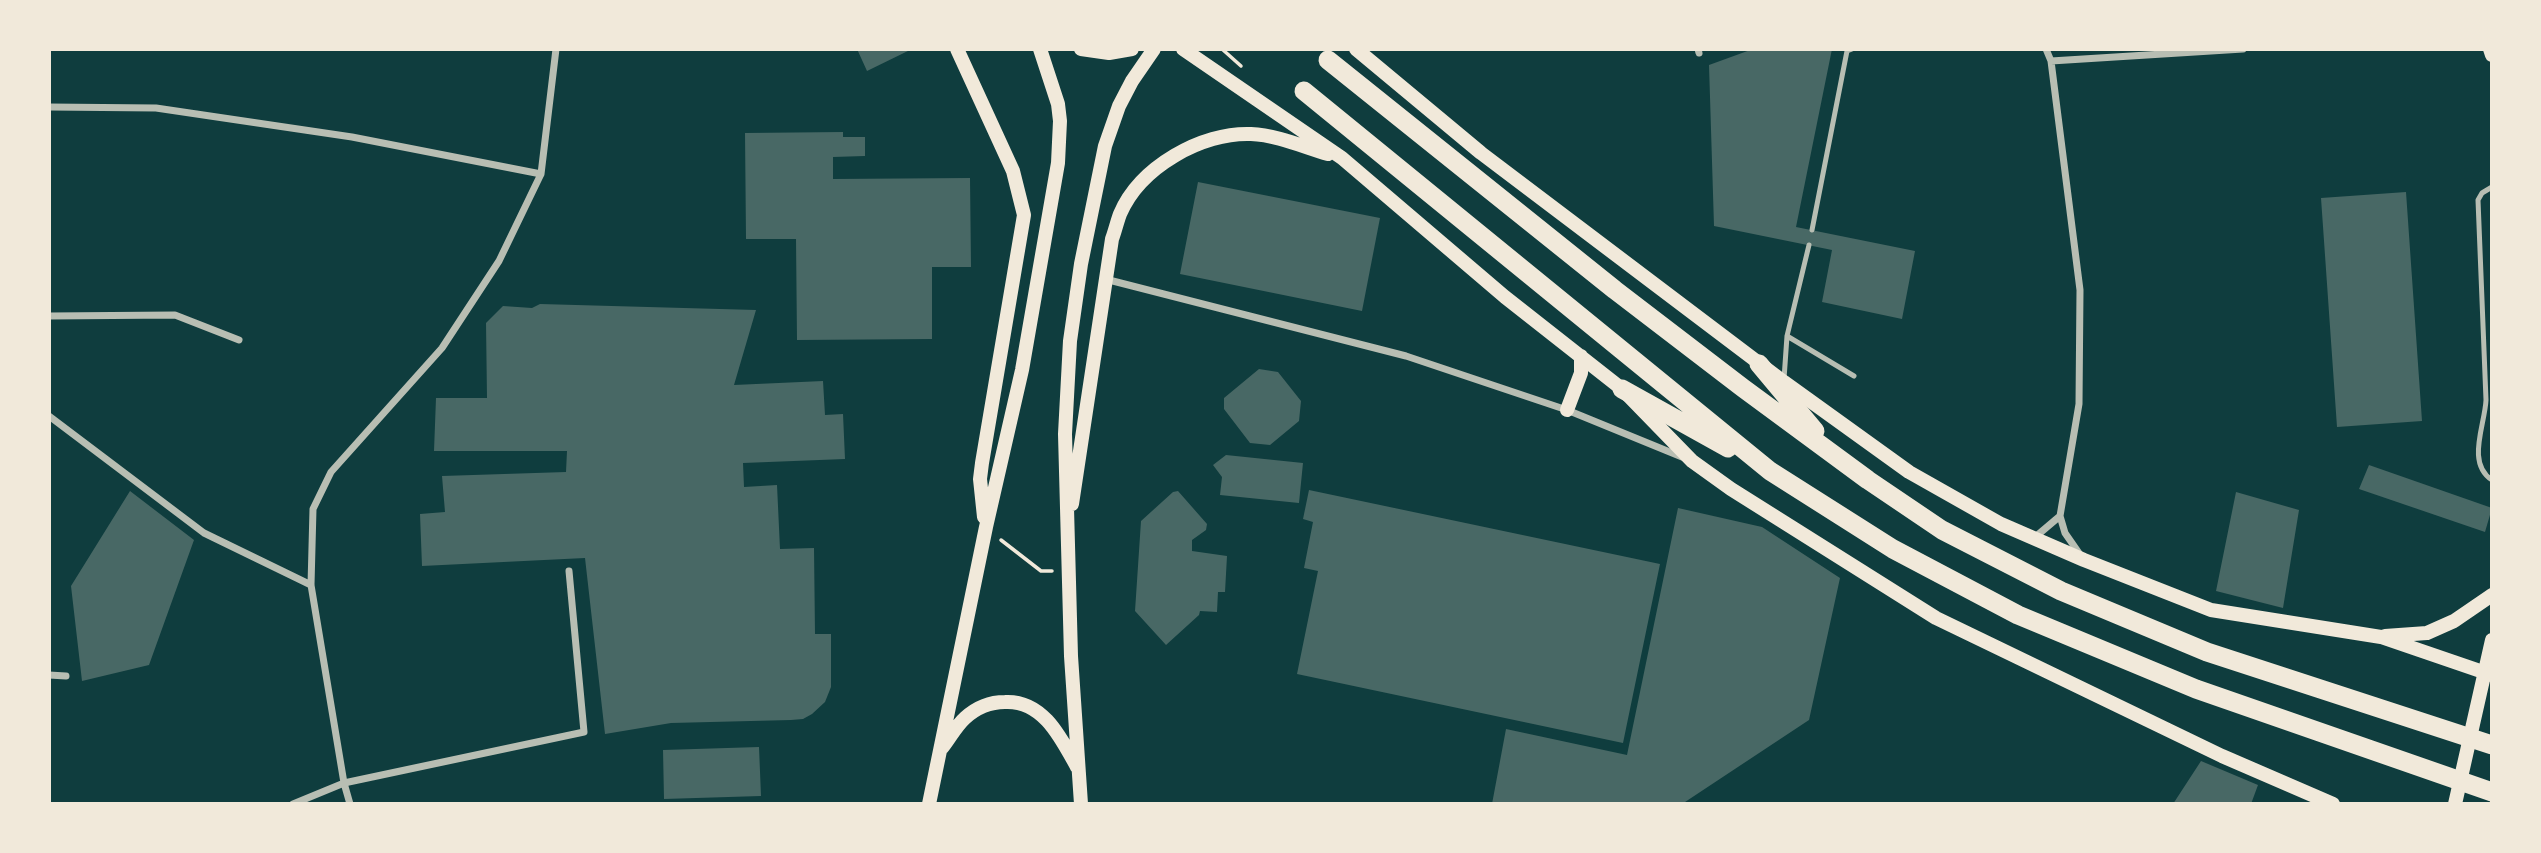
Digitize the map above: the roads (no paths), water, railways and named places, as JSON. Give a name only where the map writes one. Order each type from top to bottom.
[{"type":"highway","points":[[1328,60],[1615,290],[1836,456],[1942,530],[2061,591],[2207,652],[2492,746]]},
{"type":"highway","points":[[1304,90],[1770,471]]},
{"type":"highway","points":[[1759,364],[1836,456]]},
{"type":"highway","points":[[1622,389],[1770,471],[1893,549],[2018,615],[2196,689],[2492,792]]},
{"type":"main road","points":[[957,49],[1013,172],[1024,215],[982,463],[980,480],[986,527]]},
{"type":"main road","points":[[929,804],[986,527],[1022,370],[1058,163],[1058,104],[1040,49]]},
{"type":"main road","points":[[1081,49],[1109,53],[1132,49]]},
{"type":"main road","points":[[1081,804],[1071,656],[1067,519],[1065,433],[1070,341],[1084,250],[1111,125],[1132,81],[1154,49]]},
{"type":"main road","points":[[1183,49],[1342,158],[1505,297],[1622,389],[1692,461],[1830,552],[1936,618],[2222,756],[2333,804]]},
{"type":"main road","points":[[1356,49],[1481,153],[1759,364],[1909,472],[2001,524],[2211,610],[2381,637],[2486,678]]},
{"type":"main road","points":[[2490,49],[2492,55]]},
{"type":"main road","points":[[1067,519],[1074,498],[1112,239],[1121,212],[1133,193],[1167,160],[1184,150],[1228,134],[1254,134],[1342,158]]},
{"type":"main road","points":[[1567,410],[1581,373],[1581,356]]},
{"type":"main road","points":[[2381,637],[2427,633],[2454,621],[2492,595]]},
{"type":"main road","points":[[2455,804],[2486,678],[2492,640]]},
{"type":"main road","points":[[939,752],[972,712],[983,705],[1011,701],[1033,709],[1044,717],[1063,741],[1080,771]]},
{"type":"street","points":[[350,804],[311,585],[313,509],[331,472],[442,348],[499,261],[541,174],[556,49]]},
{"type":"street","points":[[2046,49],[2051,61],[2080,290],[2079,404],[2060,516],[2065,533],[2084,560]]},
{"type":"street","points":[[2051,61],[2243,49]]},
{"type":"street","points":[[49,107],[156,107],[352,136],[541,174]]},
{"type":"street","points":[[1105,279],[1406,356],[1567,410],[1692,461]]},
{"type":"street","points":[[49,316],[175,315],[239,340]]},
{"type":"street","points":[[49,416],[204,533],[311,585]]},
{"type":"street","points":[[2034,538],[2060,516]]},
{"type":"street","points":[[293,804],[344,782],[584,732],[569,571]]},
{"type":"street","points":[[49,675],[66,676]]},
{"type":"lane","points":[[1812,230],[1847,51],[1852,49]]},
{"type":"lane","points":[[2492,187],[2482,193],[2478,200],[2486,400],[2478,453],[2480,468],[2492,480]]},
{"type":"lane","points":[[1784,382],[1787,336],[1809,245]]},
{"type":"lane","points":[[1787,336],[1854,376]]}]
